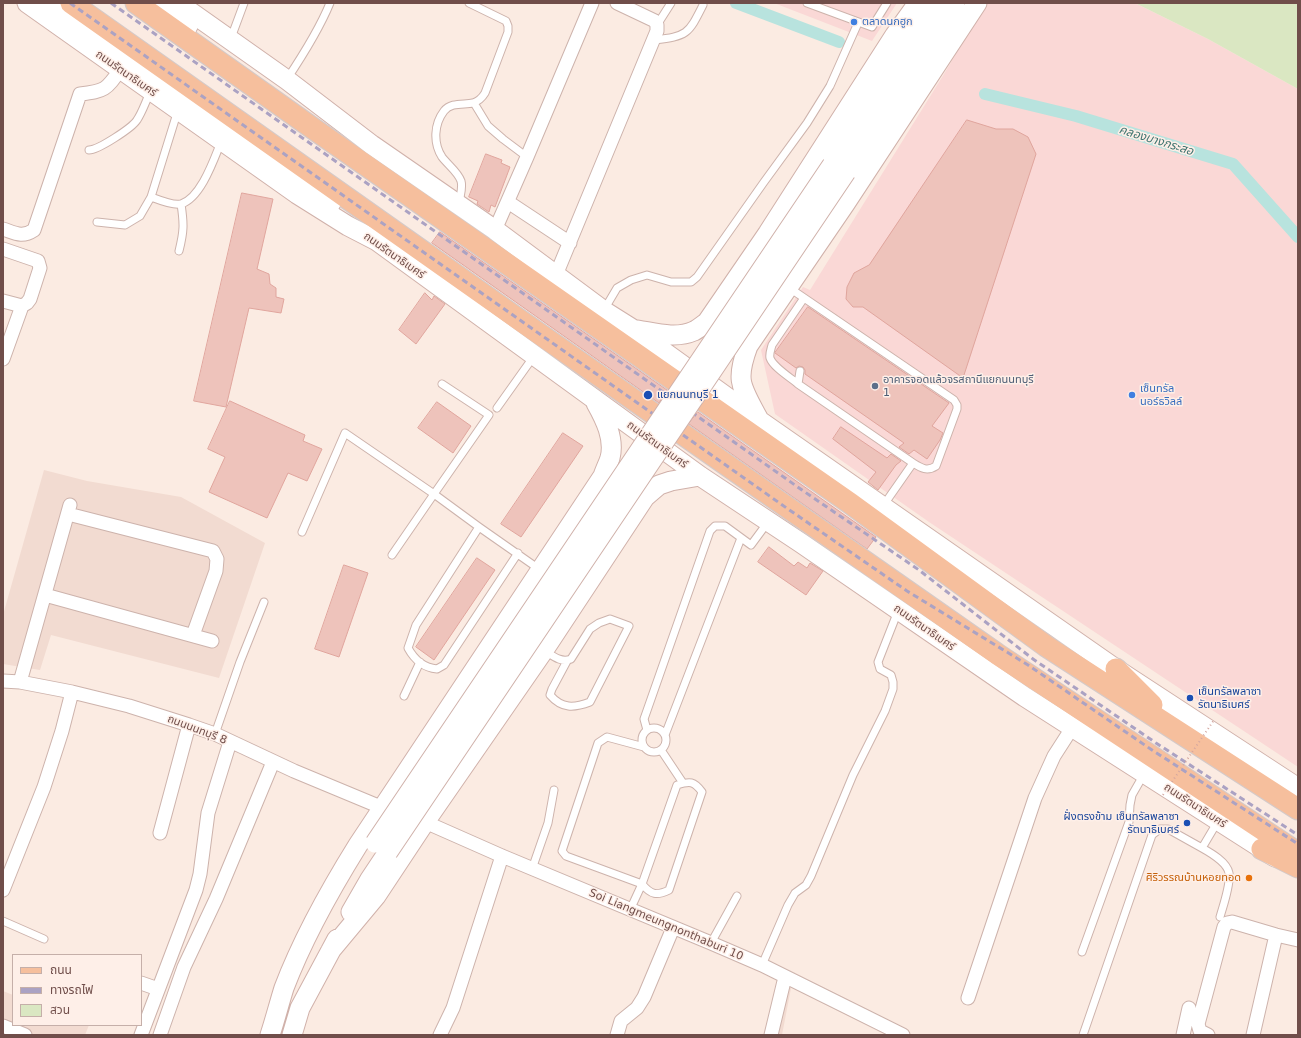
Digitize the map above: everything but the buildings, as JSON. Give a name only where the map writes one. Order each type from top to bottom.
[{"type":"main road","name":"ถนนรัตนาธิเบศร์","points":[[27,3],[297,194],[348,226],[377,241],[700,476],[1024,697],[1298,872]]},
{"type":"main road","points":[[50,3],[256,147],[325,198],[377,241]]},
{"type":"main road","name":"ถนนรัตนาธิเบศร์","points":[[71,3],[990,650],[1298,853]]},
{"type":"main road","points":[[136,3],[311,127],[850,502],[1046,646],[1298,809]]},
{"type":"main road","points":[[157,3],[293,100],[342,132],[372,145]]},
{"type":"main road","points":[[630,328],[664,335],[679,335],[694,331],[707,322],[768,233],[895,35],[918,3]]},
{"type":"main road","points":[[839,168],[937,3]]},
{"type":"main road","points":[[304,945],[355,874],[381,848],[839,168],[955,3]]},
{"type":"main road","points":[[760,421],[744,391],[741,378],[742,364],[748,346],[846,204],[976,3]]},
{"type":"main road","points":[[185,5],[372,145],[494,230],[604,311],[760,421],[1116,669],[1298,788]]},
{"type":"main road","points":[[293,100],[311,127]]},
{"type":"main road","points":[[707,322],[709,334],[714,346],[724,352],[733,354],[748,346]]},
{"type":"main road","points":[[270,1035],[284,990],[304,945],[336,881],[603,476],[610,457],[611,444],[607,422],[594,400]]},
{"type":"main road","points":[[603,476],[616,466],[628,465],[638,469],[644,478],[646,488],[645,497]]},
{"type":"main road","points":[[331,950],[376,896],[425,822],[544,650],[645,497],[659,485],[671,481],[700,476]]},
{"type":"main road","points":[[1116,669],[1184,736]]},
{"type":"main road","points":[[292,1035],[300,1008],[370,879],[381,848]]},
{"type":"main road","points":[[1262,849],[1298,867]]},
{"type":"street","points":[[494,230],[508,202],[592,3]]},
{"type":"street","points":[[556,275],[654,40],[657,25],[655,20],[617,3]]},
{"type":"street","points":[[3,228],[22,235],[28,234],[34,230],[80,94],[96,92],[107,88],[120,70]]},
{"type":"street","points":[[508,202],[570,243]]},
{"type":"street","points":[[3,249],[38,261],[40,265],[30,299],[22,306],[3,359]]},
{"type":"street","points":[[3,300],[22,306]]},
{"type":"street","points":[[20,682],[69,510],[213,551],[217,559],[216,572],[193,635]]},
{"type":"street","points":[[44,595],[212,641]]},
{"type":"street","name":"ถนนนนทบุรี 8","points":[[3,681],[20,682],[72,692],[129,706],[189,725],[215,734],[273,762],[383,808]]},
{"type":"street","points":[[3,890],[44,788],[62,731],[72,692]]},
{"type":"street","points":[[160,833],[189,725]]},
{"type":"street","points":[[968,998],[1035,798],[1054,756],[1072,728]]},
{"type":"street","points":[[141,1035],[196,890],[200,874],[208,813],[230,742]]},
{"type":"street","points":[[160,1035],[184,967],[216,899],[273,762]]},
{"type":"street","name":"Soi Liangmeungnonthaburi 10","points":[[425,822],[532,869],[762,965],[903,1035]]},
{"type":"street","points":[[440,1035],[453,1008],[502,856]]},
{"type":"street","points":[[1208,1035],[1200,1031],[1198,1024],[1224,928],[1227,924],[1232,922],[1298,940]]},
{"type":"street","points":[[617,1035],[621,1020],[637,1008],[644,997],[674,928]]},
{"type":"street","points":[[1254,1035],[1276,935]]},
{"type":"street","points":[[771,1035],[785,977]]},
{"type":"street","points":[[142,983],[158,989]]},
{"type":"street","points":[[1183,1035],[1189,1008]]},
{"type":"lane","points":[[230,40],[244,3]]},
{"type":"lane","points":[[287,80],[324,18],[330,3]]},
{"type":"lane","points":[[458,205],[462,182],[460,177],[442,157],[436,143],[436,128],[445,109],[454,105],[474,103],[480,100],[485,94],[508,32],[506,21],[469,3]]},
{"type":"lane","points":[[657,25],[671,3]]},
{"type":"lane","points":[[807,3],[872,27],[887,3]]},
{"type":"lane","points":[[654,40],[675,38],[684,35],[694,23],[703,4]]},
{"type":"lane","points":[[604,311],[617,288],[630,280],[646,276],[671,282],[690,282],[697,277],[807,123],[830,86],[858,23]]},
{"type":"lane","points":[[89,150],[94,150],[103,146],[133,125],[138,119],[151,91]]},
{"type":"lane","points":[[474,103],[488,126],[503,140],[527,157]]},
{"type":"lane","points":[[97,222],[125,225],[140,216],[151,197],[178,110]]},
{"type":"lane","points":[[151,197],[172,204],[181,204],[193,197],[202,186],[222,141]]},
{"type":"lane","points":[[179,251],[184,232],[181,204]]},
{"type":"lane","points":[[788,287],[954,400],[957,405],[957,410],[936,466],[931,469],[924,469],[913,463],[899,450],[798,384],[773,364],[770,357],[772,346],[804,298]]},
{"type":"lane","points":[[497,408],[534,356]]},
{"type":"lane","points":[[798,384],[800,371]]},
{"type":"lane","points":[[392,555],[489,415],[442,384]]},
{"type":"lane","points":[[302,532],[345,433],[434,494],[541,571]]},
{"type":"lane","points":[[882,506],[913,463]]},
{"type":"lane","points":[[647,730],[644,719],[710,531],[715,526],[725,526],[751,545],[768,522]]},
{"type":"lane","points":[[479,527],[416,625],[408,648],[412,656],[430,669],[437,669],[444,665],[518,554]]},
{"type":"lane","points":[[630,910],[642,884],[677,785],[688,782],[696,785],[702,792],[669,890],[660,894],[648,891],[642,884],[566,856],[562,851],[598,743],[607,737],[644,747],[650,752],[658,752],[666,743],[665,735],[741,538]]},
{"type":"lane","points":[[215,734],[240,662],[264,602]]},
{"type":"lane","points":[[762,965],[788,905],[795,893],[806,885],[811,876],[853,775],[885,711],[893,689],[893,678],[891,675],[880,669],[878,662],[898,610]]},
{"type":"lane","points":[[544,650],[562,661],[571,660],[590,629],[599,623],[610,619],[629,626],[590,702],[578,707],[569,707],[554,700],[550,695],[567,661]]},
{"type":"lane","points":[[404,696],[420,662]]},
{"type":"lane","points":[[644,747],[643,736],[647,730],[655,728],[665,735]]},
{"type":"lane","points":[[661,750],[683,783]]},
{"type":"lane","points":[[1082,952],[1129,822],[1132,795],[1144,774]]},
{"type":"lane","points":[[532,869],[548,823],[554,790]]},
{"type":"lane","points":[[1202,848],[1218,821]]},
{"type":"lane","points":[[1083,1035],[1152,835],[1160,829],[1168,828],[1212,854],[1223,864],[1229,872],[1228,886],[1220,917]]},
{"type":"lane","points":[[711,943],[737,896]]},
{"type":"lane","points":[[3,921],[44,939]]},
{"type":"path","points":[[1163,795],[1214,720]]},
{"type":"shaded area","name":"ตลาดนกฮูก","points":[[774,3],[897,3],[872,41]]},
{"type":"shaded area","points":[[986,3],[1135,3],[1208,39],[1298,89],[1298,767],[929,522],[775,414],[761,350],[803,287],[810,290],[944,74]]},
{"type":"shaded area","points":[[44,470],[87,481],[181,497],[265,543],[219,678],[51,635],[40,670],[3,664],[3,615]]},
{"type":"shaded area","points":[[777,983],[791,988],[782,1035],[764,1035]]},
{"type":"shaded area","points":[[3,991],[12,995],[12,1026],[89,1026],[85,1035],[3,1035]]},
{"type":"green space","points":[[1135,3],[1298,3],[1298,89],[1208,39]]},
{"type":"waterway","name":"คลองบางกระสอ","points":[[736,3],[839,42]]},
{"type":"waterway","name":"คลองบางกระสอ","points":[[985,94],[1076,116],[1233,164],[1298,237]]},
{"type":"railway","points":[[70,3],[788,509],[907,591],[1028,665],[1152,750],[1298,844]]},
{"type":"railway","points":[[111,3],[802,490],[919,570],[1033,659],[1156,743],[1298,835]]},
{"type":"place","name":"ตลาดนกฮูก","points":[[854,22]]},
{"type":"place","name":"อาคารจอดแล้วจรสถานีแยกนนทบุรี 1","points":[[875,386]]},
{"type":"place","name":"แยกนนทบุรี 1","points":[[648,395]]},
{"type":"place","name":"เซ็นทรัล นอร์ธวิลล์","points":[[1132,395]]},
{"type":"place","name":"เซ็นทรัลพลาซา รัตนาธิเบศร์","points":[[1190,698]]},
{"type":"place","name":"ฝั่งตรงข้าม เซ็นทรัลพลาซา รัตนาธิเบศร์","points":[[1187,823]]},
{"type":"place","name":"ศิริวรรณบ้านหอยทอด","points":[[1249,878]]}]
